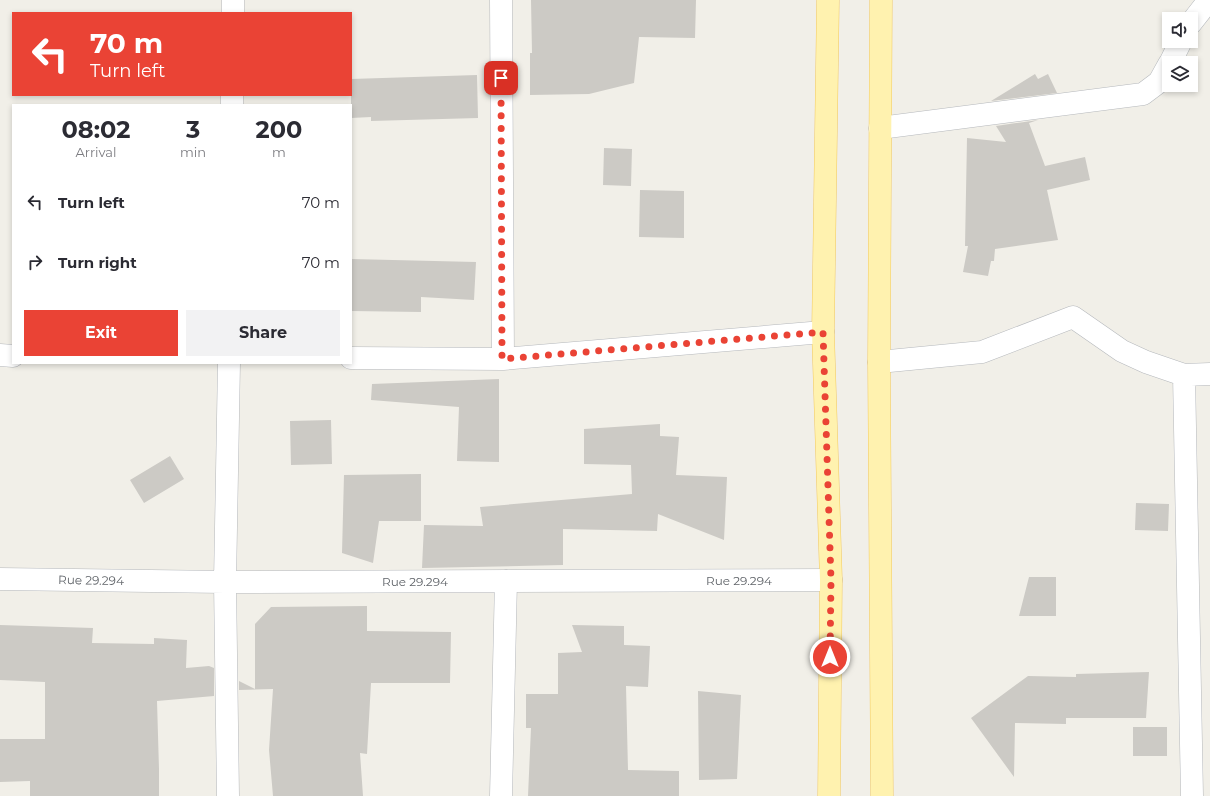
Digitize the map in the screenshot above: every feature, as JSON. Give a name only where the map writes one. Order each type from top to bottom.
[{"type":"main road","points":[[828,0],[823,332],[831,580],[829,796]]},
{"type":"main road","points":[[881,0],[879,362],[882,796]]},
{"type":"street","points":[[233,0],[233,12]]},
{"type":"street","points":[[501,0],[502,359]]},
{"type":"street","points":[[1198,14],[1209,0]]},
{"type":"street","points":[[880,128],[1144,94],[1159,82],[1162,77]]},
{"type":"street","points":[[879,362],[982,352],[1073,317],[1122,351],[1184,375],[1210,374]]},
{"type":"street","points":[[352,358],[502,359],[823,332]]},
{"type":"street","points":[[0,355],[12,356]]},
{"type":"street","points":[[228,796],[225,582],[230,364]]},
{"type":"street","points":[[1184,375],[1192,796]]},
{"type":"street","name":"Rue 29.294","points":[[0,579],[225,582],[831,580]]},
{"type":"street","points":[[501,796],[506,581]]},
{"type":"building","points":[[531,0],[696,0],[695,38],[639,37],[634,83],[589,94],[530,95],[530,53],[532,53]]},
{"type":"building","points":[[1035,74],[1038,79],[1048,74],[1057,93],[991,101]]},
{"type":"building","points":[[477,75],[478,118],[371,121],[371,117],[352,118],[352,79]]},
{"type":"building","points":[[1038,120],[1029,123],[1045,166],[1085,157],[1090,180],[1047,190],[1058,240],[995,249],[994,261],[991,261],[988,276],[963,272],[968,246],[965,246],[967,138],[1006,142],[996,126]]},
{"type":"building","points":[[604,148],[632,149],[631,186],[603,185]]},
{"type":"building","points":[[640,190],[684,191],[684,238],[639,237]]},
{"type":"building","points":[[352,259],[476,262],[474,300],[421,297],[421,312],[352,311]]},
{"type":"building","points":[[499,379],[499,462],[457,461],[459,407],[371,400],[372,384]]},
{"type":"building","points":[[331,420],[332,464],[291,465],[290,421]]},
{"type":"building","points":[[660,424],[660,436],[679,437],[676,475],[727,477],[724,540],[658,514],[657,531],[563,529],[563,565],[422,568],[424,525],[483,526],[480,507],[632,494],[631,465],[584,464],[584,429]]},
{"type":"building","points":[[170,456],[184,479],[144,503],[130,480]]},
{"type":"building","points":[[421,474],[421,521],[379,521],[373,563],[342,553],[344,475]]},
{"type":"building","points":[[1136,503],[1169,504],[1168,531],[1135,530]]},
{"type":"building","points":[[1029,577],[1056,577],[1056,616],[1019,616]]},
{"type":"building","points":[[367,606],[367,631],[451,632],[450,683],[371,683],[367,754],[360,753],[363,796],[273,796],[269,750],[273,689],[239,690],[239,681],[255,689],[255,624],[271,607]]},
{"type":"building","points":[[0,625],[93,628],[92,643],[154,644],[154,638],[187,640],[186,668],[209,666],[214,668],[214,696],[157,701],[159,796],[30,796],[30,781],[0,782],[0,739],[45,739],[45,682],[0,680]]},
{"type":"building","points":[[572,625],[624,626],[624,645],[650,646],[648,687],[626,686],[628,770],[679,771],[679,796],[528,796],[531,728],[526,728],[526,694],[558,694],[558,653],[582,652]]},
{"type":"building","points":[[1149,672],[1146,718],[1066,718],[1066,724],[1015,723],[1014,777],[971,718],[1028,676],[1076,677],[1076,674]]},
{"type":"building","points":[[698,691],[741,695],[737,779],[699,780]]},
{"type":"building","points":[[1133,727],[1167,727],[1167,756],[1133,756]]},
{"type":"route","points":[[501,78],[502,359],[823,332],[831,580],[830,657]]}]
